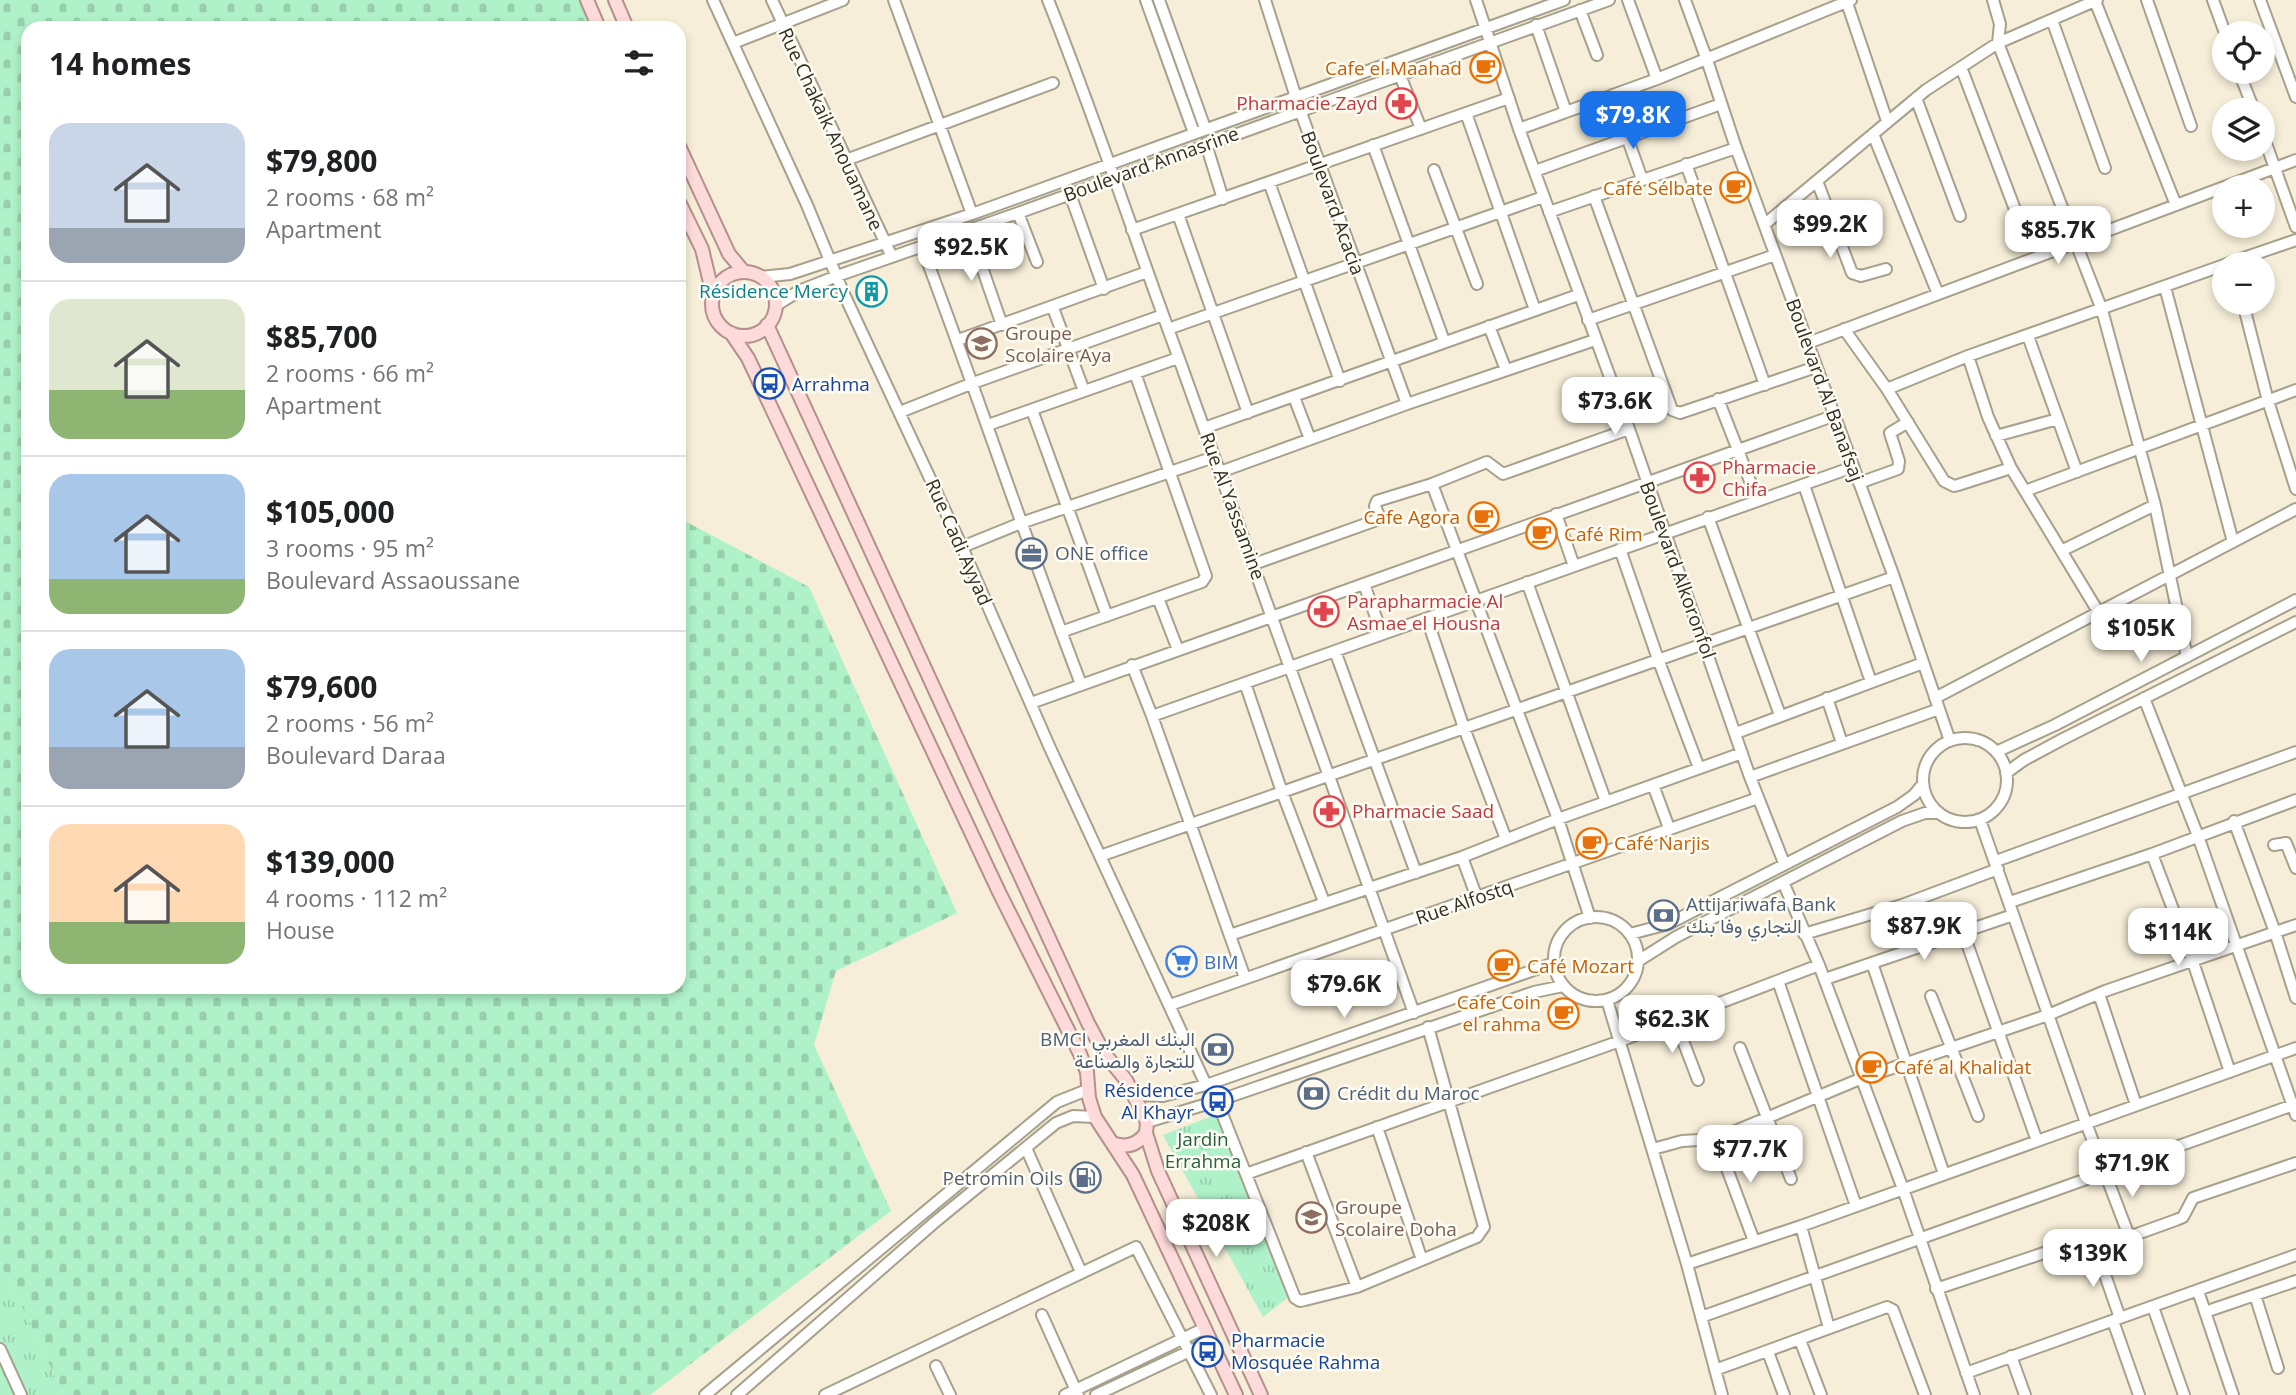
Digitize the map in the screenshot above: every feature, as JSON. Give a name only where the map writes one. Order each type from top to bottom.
[{"type":"main road","points":[[587,0],[596,21]]},
{"type":"main road","points":[[615,0],[624,21]]},
{"type":"main road","points":[[686,161],[737,267],[761,277],[772,290],[775,306],[767,325],[751,335],[731,333]]},
{"type":"main road","points":[[686,216],[702,249],[716,320],[731,333],[748,358],[999,892],[1080,1054],[1087,1072],[1087,1090],[1095,1117],[1133,1175],[1236,1395]]},
{"type":"main road","points":[[713,295],[724,278],[744,272]]},
{"type":"main road","points":[[767,325],[1098,1043],[1123,1074],[1134,1095],[1147,1127],[1158,1171],[1261,1395]]},
{"type":"main road","points":[[1087,1072],[1090,1065],[1098,1060],[1113,1064]]},
{"type":"main road","points":[[1115,1144],[1132,1145],[1142,1139],[1147,1127]]},
{"type":"street","name":"Rue Cadi Ayyad","points":[[713,0],[1206,1085]]},
{"type":"street","name":"Rue Chakaik Anouamane","points":[[772,0],[892,257]]},
{"type":"street","points":[[733,43],[843,0]]},
{"type":"street","points":[[894,0],[972,214]]},
{"type":"street","name":"Rue Al Yassamine","points":[[1048,0],[1076,69],[1178,358],[1274,616],[1414,1013]]},
{"type":"street","points":[[1146,0],[1200,131]]},
{"type":"street","points":[[1160,0],[1200,131]]},
{"type":"street","name":"Boulevard Acacia","points":[[1265,0],[1300,110],[1407,404]]},
{"type":"street","name":"Boulevard Alkoronfol","points":[[1476,0],[1543,197],[1629,429],[1783,863]]},
{"type":"street","name":"Boulevard Annasrine","points":[[761,277],[790,274],[972,214],[1486,29],[1533,5],[1564,0]]},
{"type":"street","name":"Boulevard Annasrine","points":[[775,306],[799,291],[837,276],[1609,0]]},
{"type":"street","points":[[1628,0],[1657,79]]},
{"type":"street","name":"Boulevard Al Banafsaj","points":[[1685,0],[1833,416],[1894,577],[1950,741]]},
{"type":"street","points":[[1993,0],[2000,24],[1998,43],[2102,310],[2155,505],[2187,657]]},
{"type":"street","points":[[1765,224],[1887,121],[1961,67],[1998,43],[2096,0],[2176,205]]},
{"type":"street","points":[[2147,0],[2191,126]]},
{"type":"street","points":[[2213,0],[2221,21]]},
{"type":"street","points":[[2260,0],[2296,97]]},
{"type":"street","points":[[1519,129],[1707,60],[1848,1],[1887,121]]},
{"type":"street","points":[[1580,10],[1598,55]]},
{"type":"street","points":[[2052,20],[2105,169]]},
{"type":"street","points":[[1536,25],[1566,111]]},
{"type":"street","points":[[1961,67],[2016,212]]},
{"type":"street","points":[[1400,75],[1421,129]]},
{"type":"street","points":[[846,159],[1053,83]]},
{"type":"street","points":[[1612,95],[1642,179]]},
{"type":"street","points":[[1132,230],[1509,98]]},
{"type":"street","points":[[1916,98],[1960,216]]},
{"type":"street","points":[[1535,171],[1721,104]]},
{"type":"street","points":[[1466,113],[1535,310]]},
{"type":"street","points":[[1873,134],[1938,294]]},
{"type":"street","points":[[1206,144],[1223,199]]},
{"type":"street","points":[[1373,145],[1444,341]]},
{"type":"street","points":[[1549,212],[1736,148]]},
{"type":"street","points":[[1808,343],[2296,160]]},
{"type":"street","points":[[2272,161],[2296,227]]},
{"type":"street","points":[[1686,164],[1765,385]]},
{"type":"street","points":[[1434,170],[1477,284]]},
{"type":"street","points":[[1817,181],[1852,273],[1866,275],[1886,269]]},
{"type":"street","points":[[1269,182],[1340,381]]},
{"type":"street","points":[[1070,194],[1104,289]]},
{"type":"street","points":[[1594,196],[1672,410],[1680,413],[1816,367]]},
{"type":"street","points":[[1168,329],[1543,197]]},
{"type":"street","points":[[1018,213],[1037,262]]},
{"type":"street","points":[[1178,214],[1248,413]]},
{"type":"street","points":[[969,230],[1002,325]]},
{"type":"street","points":[[2262,252],[2296,240]]},
{"type":"street","points":[[922,247],[958,340],[1020,523],[1081,684]]},
{"type":"street","points":[[1588,320],[1775,255]]},
{"type":"street","points":[[1887,389],[1968,356],[2212,270]]},
{"type":"street","points":[[958,340],[1147,272]]},
{"type":"street","points":[[2165,287],[2233,541]]},
{"type":"street","points":[[1204,428],[1578,295]]},
{"type":"street","points":[[1053,308],[1084,391]]},
{"type":"street","points":[[900,412],[1163,315]]},
{"type":"street","points":[[2246,315],[2268,401],[2296,489]]},
{"type":"street","points":[[1489,326],[1506,370]]},
{"type":"street","points":[[1844,330],[1887,389],[1944,481],[1958,485],[2011,468]]},
{"type":"street","points":[[2028,336],[2077,472]]},
{"type":"street","points":[[1220,472],[1595,340]]},
{"type":"street","points":[[1968,356],[1996,436],[2011,468],[2099,613]]},
{"type":"street","points":[[988,425],[1178,358]]},
{"type":"street","points":[[1061,632],[1202,583],[1206,576],[1135,373]]},
{"type":"street","points":[[2025,491],[2296,390]]},
{"type":"street","points":[[1294,397],[1310,439]]},
{"type":"street","points":[[1718,399],[1757,499]]},
{"type":"street","points":[[1032,410],[1107,616]]},
{"type":"street","points":[[1031,703],[1833,416]]},
{"type":"street","points":[[1996,436],[2058,419]]},
{"type":"street","points":[[1859,483],[1898,469],[1899,461],[1890,433],[1908,422]]},
{"type":"street","points":[[1254,564],[1377,520],[1377,501],[1432,484],[1487,461],[1503,474],[1629,429]]},
{"type":"street","points":[[962,547],[1020,523],[1214,457]]},
{"type":"street","points":[[1152,716],[1853,467]]},
{"type":"street","points":[[1432,484],[1558,819],[1590,918]]},
{"type":"street","points":[[1804,485],[1871,682]]},
{"type":"street","points":[[2063,550],[2155,505]]},
{"type":"street","points":[[1750,776],[1842,743],[1937,704],[2099,613],[2296,509]]},
{"type":"street","points":[[1556,514],[1574,566]]},
{"type":"street","points":[[1708,517],[1780,715]]},
{"type":"street","points":[[1620,549],[1699,768]]},
{"type":"street","points":[[1100,856],[1894,577]]},
{"type":"street","points":[[1527,582],[1606,802]]},
{"type":"street","points":[[1364,584],[1382,634]]},
{"type":"street","points":[[1158,598],[1178,650]]},
{"type":"street","points":[[1996,752],[2056,725],[2296,600]]},
{"type":"street","points":[[1427,619],[1506,839]]},
{"type":"street","points":[[2006,773],[2024,760],[2296,622]]},
{"type":"street","points":[[1335,651],[1416,873]]},
{"type":"street","points":[[1736,733],[1923,663]]},
{"type":"street","points":[[1132,666],[1245,978]]},
{"type":"street","points":[[1245,683],[1282,792],[1324,902]]},
{"type":"street","points":[[1827,698],[1842,743]]},
{"type":"street","points":[[1701,1317],[2105,1172],[2295,1108],[2182,793],[2144,698]]},
{"type":"street","points":[[1638,961],[1676,937],[1902,821],[1924,813],[1938,813],[1958,822],[1980,820],[2000,803],[2006,788],[2006,773],[1996,752],[1979,741],[1960,738],[1935,750],[1923,775],[1923,784],[1928,801],[1938,813]]},
{"type":"street","points":[[1230,935],[1462,857],[1558,819],[1742,753]]},
{"type":"street","points":[[1804,934],[1902,905],[2182,793],[2296,754]]},
{"type":"street","points":[[1630,934],[1668,924],[1897,807],[1914,795],[1923,784]]},
{"type":"street","points":[[1653,785],[1668,828]]},
{"type":"street","name":"Rue Alfostq","points":[[1170,1005],[1758,798]]},
{"type":"street","points":[[2010,902],[2152,854],[2234,821],[2296,800]]},
{"type":"street","points":[[1980,820],[2086,1123],[2129,1236]]},
{"type":"street","points":[[2234,821],[2296,998]]},
{"type":"street","points":[[2274,845],[2286,842],[2296,868]]},
{"type":"street","points":[[2152,854],[2193,962],[2230,1072]]},
{"type":"street","points":[[1462,857],[1477,898]]},
{"type":"street","points":[[1783,882],[1825,979],[1903,1189],[1918,1240],[1974,1395]]},
{"type":"street","points":[[1902,905],[1917,948]]},
{"type":"street","points":[[1825,979],[2013,915]]},
{"type":"street","points":[[1590,918],[1612,920],[1630,934],[1635,942],[1638,961],[1634,978],[1623,992],[1607,1000],[1583,1000],[1563,986],[1554,963],[1556,947],[1571,925],[1590,918]]},
{"type":"street","points":[[1653,1149],[1682,1141],[1716,1139],[1860,1079],[2048,1015],[2099,994],[2296,925]]},
{"type":"street","points":[[1963,932],[2037,1141]]},
{"type":"street","points":[[1134,1095],[1163,1096],[1206,1085],[1554,963]]},
{"type":"street","points":[[1871,963],[1944,1174]]},
{"type":"street","points":[[1246,1174],[1620,1041],[1819,965]]},
{"type":"street","points":[[1778,981],[1856,1206]]},
{"type":"street","points":[[1147,1127],[1428,1027],[1534,992],[1563,986]]},
{"type":"street","points":[[2099,994],[2136,1105]]},
{"type":"street","points":[[1931,996],[1978,1116]]},
{"type":"street","points":[[1607,1000],[1653,1149],[1722,1395]]},
{"type":"street","points":[[1675,1020],[1698,1080]]},
{"type":"street","points":[[1217,1101],[1295,1297],[1300,1301],[1357,1287],[1477,1237],[1483,1227],[1428,1027]]},
{"type":"street","points":[[1740,1048],[1791,1179]]},
{"type":"street","points":[[1686,1264],[1801,1226],[2296,1048]]},
{"type":"street","points":[[705,1395],[1056,1102],[1087,1090]]},
{"type":"street","points":[[737,1395],[925,1231],[1026,1149],[1065,1119],[1081,1115],[1095,1117]]},
{"type":"street","points":[[1377,1127],[1422,1260]]},
{"type":"street","points":[[1716,1139],[1754,1241]]},
{"type":"street","points":[[1026,1149],[1081,1272]]},
{"type":"street","points":[[1306,1152],[1357,1287]]},
{"type":"street","points":[[1936,1289],[2053,1250],[2076,1254],[2095,1249],[2183,1217],[2193,1198],[2296,1163]]},
{"type":"street","points":[[1801,1226],[1829,1328]]},
{"type":"street","points":[[825,1395],[1136,1247],[1211,1395]]},
{"type":"street","points":[[2095,1249],[2139,1395]]},
{"type":"street","points":[[1966,1373],[2295,1257]]},
{"type":"street","points":[[2205,1312],[2296,1281]]},
{"type":"street","points":[[2198,1291],[2233,1395]]},
{"type":"street","points":[[2255,1295],[2278,1368]]},
{"type":"street","points":[[2154,1307],[2185,1395]]},
{"type":"street","points":[[1715,1370],[1891,1308],[1925,1395]]},
{"type":"street","points":[[1042,1315],[1073,1393],[1205,1328]]},
{"type":"street","points":[[1096,1395],[1211,1340]]},
{"type":"street","points":[[1800,1340],[1821,1395]]},
{"type":"street","points":[[0,1349],[21,1395]]},
{"type":"street","points":[[1768,1352],[1784,1395]]},
{"type":"street","points":[[2011,1356],[2025,1395]]},
{"type":"street","points":[[936,1366],[950,1395]]},
{"type":"green space","points":[[0,0],[579,0],[589,21],[21,21],[21,994],[686,994],[686,522],[809,587],[957,913],[836,971],[814,1045],[891,1211],[650,1395],[64,1395],[0,1260]]},
{"type":"green space","name":"Jardin Errahma","points":[[1220,1113],[1290,1296],[1263,1317],[1163,1135]]},
{"type":"green space","points":[[0,1260],[64,1395],[0,1395]]},
{"type":"place","name":"Cafe el Maahad","points":[[1485,68]]},
{"type":"place","name":"Pharmacie Zayd","points":[[1401,103]]},
{"type":"place","name":"Café Sélbate","points":[[1736,188]]},
{"type":"place","name":"Résidence Mercy","points":[[871,291]]},
{"type":"place","name":"Groupe Scolaire Aya","points":[[982,344]]},
{"type":"place","name":"Arrahma","points":[[769,384]]},
{"type":"place","name":"Pharmacie Chifa","points":[[1699,478]]},
{"type":"place","name":"Cafe Agora","points":[[1483,517]]},
{"type":"place","name":"Café Rim","points":[[1541,534]]},
{"type":"place","name":"ONE office","points":[[1032,553]]},
{"type":"place","name":"Parapharmacie Al Asmae el Housna","points":[[1324,612]]},
{"type":"place","name":"Pharmacie Saad","points":[[1329,811]]},
{"type":"place","name":"Café Narjis","points":[[1591,843]]},
{"type":"place","name":"Attijariwafa Bank التجاري وفا بنك","points":[[1663,915]]},
{"type":"place","name":"BIM","points":[[1181,962]]},
{"type":"place","name":"Café Mozart","points":[[1504,966]]},
{"type":"place","name":"Cafe Coin el rahma","points":[[1564,1013]]},
{"type":"place","name":"BMCI البنك المغربي للتجارة والصناعة","points":[[1218,1050]]},
{"type":"place","name":"Café al Khalidat","points":[[1871,1067]]},
{"type":"place","name":"Crédit du Maroc","points":[[1314,1093]]},
{"type":"place","name":"Résidence Al Khayr","points":[[1217,1101]]},
{"type":"place","name":"Petromin Oils","points":[[1086,1178]]},
{"type":"place","name":"Groupe Scolaire Doha","points":[[1312,1218]]},
{"type":"place","name":"Pharmacie Mosquée Rahma","points":[[1208,1351]]}]
